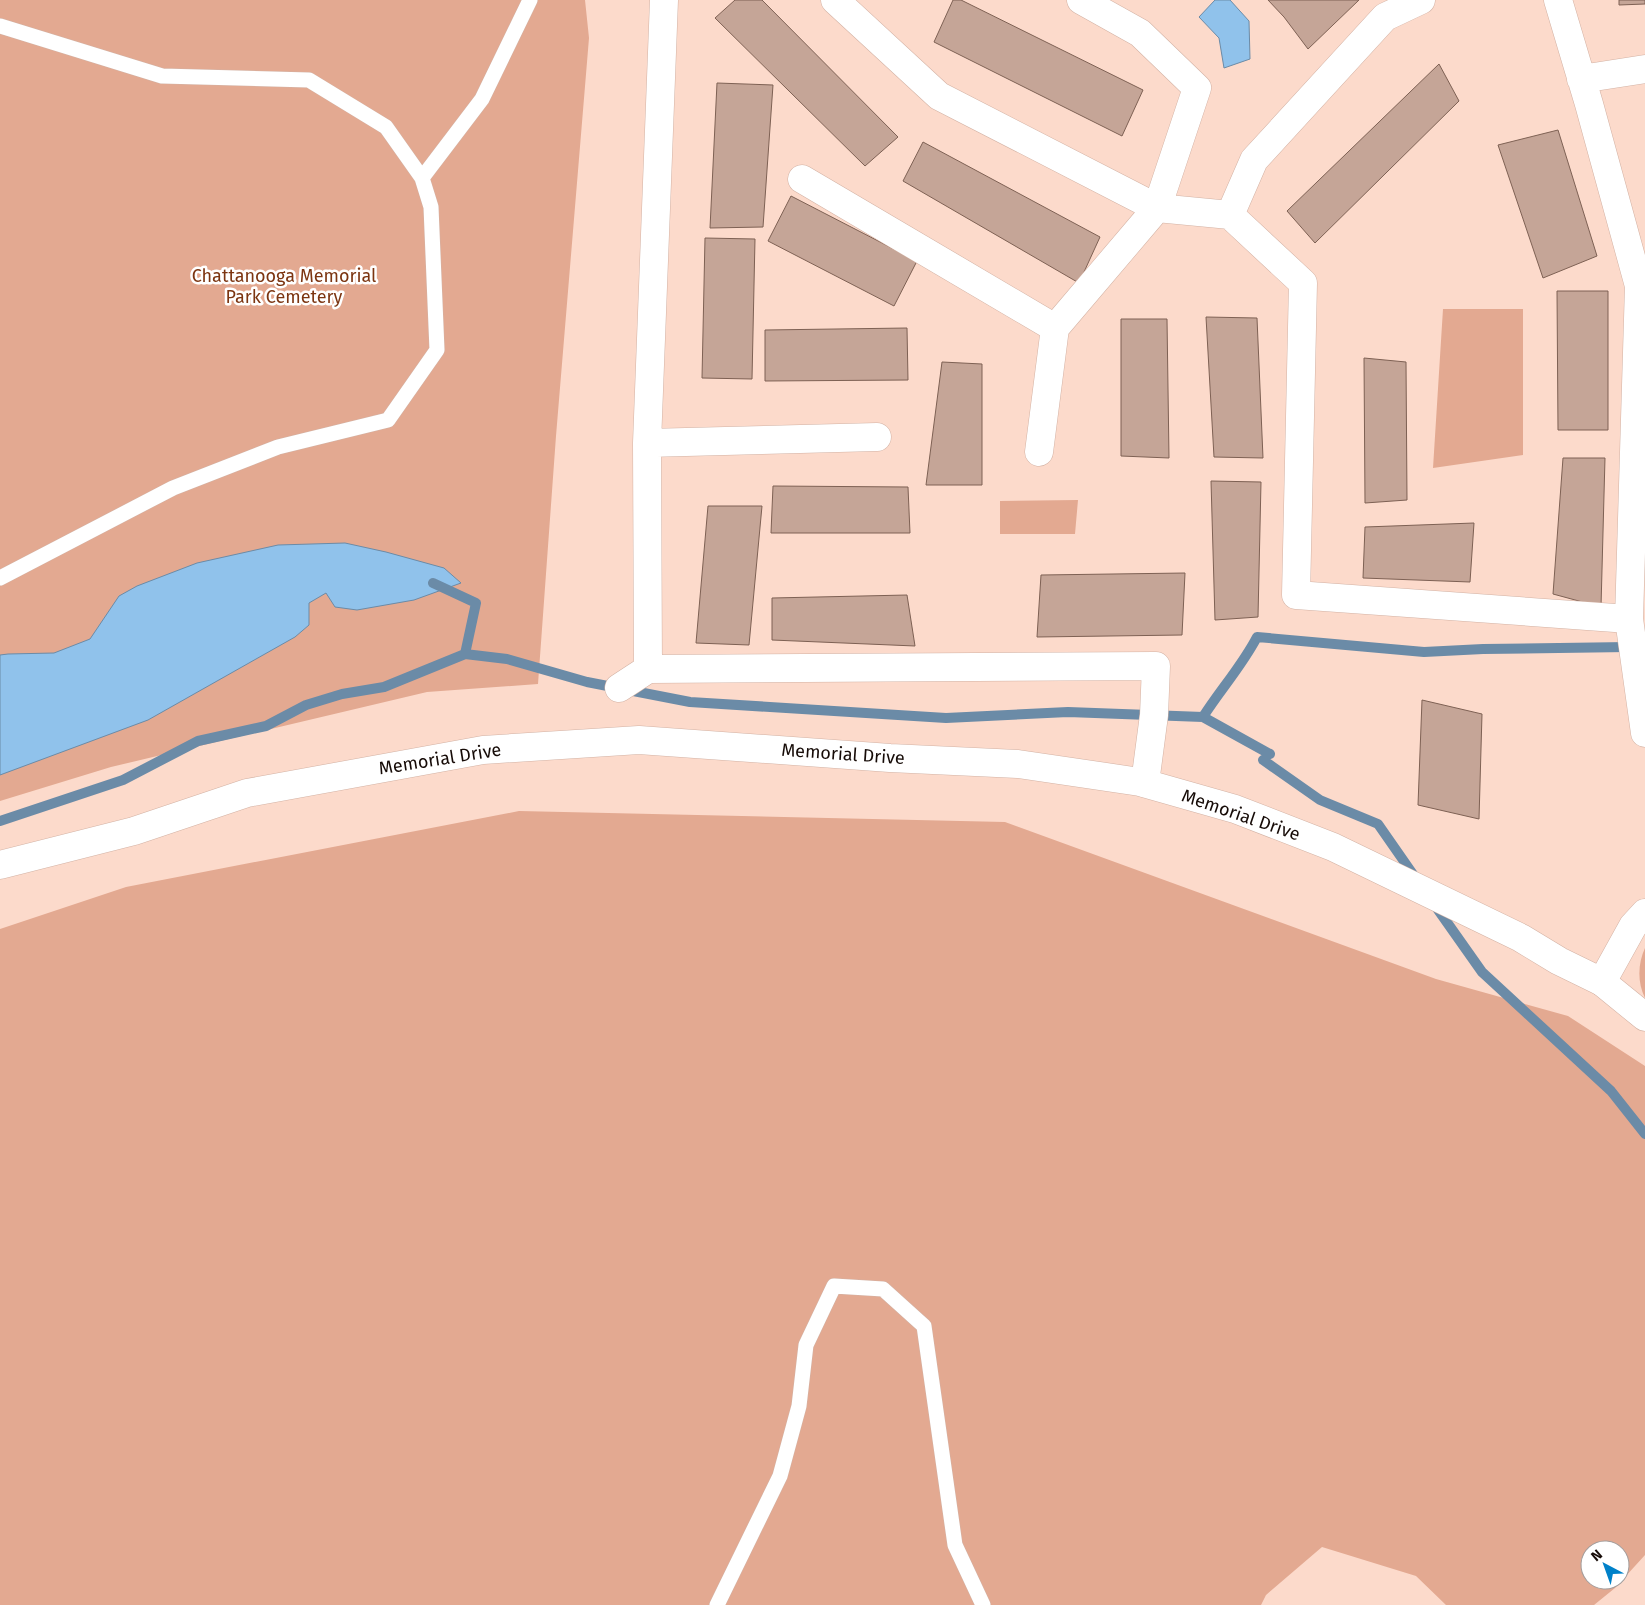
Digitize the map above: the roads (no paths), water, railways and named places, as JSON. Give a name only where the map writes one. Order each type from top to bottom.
[{"type":"street","points":[[648,669],[647,443],[664,0]]},
{"type":"street","points":[[835,0],[939,96],[1157,208],[1230,215],[1303,283],[1296,595],[1628,619]]},
{"type":"street","points":[[1039,452],[1055,328],[1157,208],[1197,88],[1140,33],[1081,0]]},
{"type":"street","points":[[1230,215],[1254,160],[1386,17],[1421,0]]},
{"type":"street","points":[[1558,0],[1638,286],[1628,619],[1645,733]]},
{"type":"street","points":[[1581,79],[1645,69]]},
{"type":"street","points":[[802,179],[1055,328]]},
{"type":"street","points":[[647,443],[878,437]]},
{"type":"street","points":[[619,688],[648,669],[1156,666],[1154,715],[1145,784]]},
{"type":"street","name":"Memorial Drive","points":[[0,865],[134,831],[247,793],[491,749],[639,740],[890,758],[1018,764],[1145,784],[1236,809],[1333,847],[1521,938],[1559,961],[1602,982],[1645,1017]]},
{"type":"street","points":[[1602,982],[1633,926],[1645,913]]},
{"type":"lane","points":[[422,178],[482,99],[530,0]]},
{"type":"lane","points":[[0,26],[162,76],[309,80],[386,127],[422,178],[431,208],[437,350],[388,420],[278,447],[173,488],[0,578]]},
{"type":"lane","points":[[717,1605],[780,1476],[799,1406],[806,1345],[834,1286],[882,1289],[924,1326],[955,1546],[983,1605]]},
{"type":"water","points":[[1215,0],[1230,0],[1249,21],[1250,59],[1224,68],[1219,38],[1199,17]]},
{"type":"water","points":[[345,543],[444,568],[461,583],[414,600],[357,610],[335,607],[326,593],[309,603],[309,625],[295,637],[148,720],[0,775],[0,655],[54,653],[90,639],[119,596],[137,586],[197,563],[278,545]]},
{"type":"waterway","points":[[433,583],[476,603],[465,654]]},
{"type":"waterway","points":[[1203,717],[1245,658],[1257,637],[1424,652],[1483,649],[1628,647]]},
{"type":"waterway","points":[[0,821],[123,780],[198,741],[266,726],[306,705],[342,694],[384,687],[465,654],[507,659],[587,682],[690,702],[946,718],[1068,712],[1203,717],[1270,754]]},
{"type":"waterway","points":[[1263,760],[1320,800],[1378,824],[1417,880]]},
{"type":"waterway","points":[[1434,904],[1482,972],[1611,1091],[1645,1134]]},
{"type":"park label","name":"Chattanooga Memorial Park Cemetery","points":[[284,286]]}]
